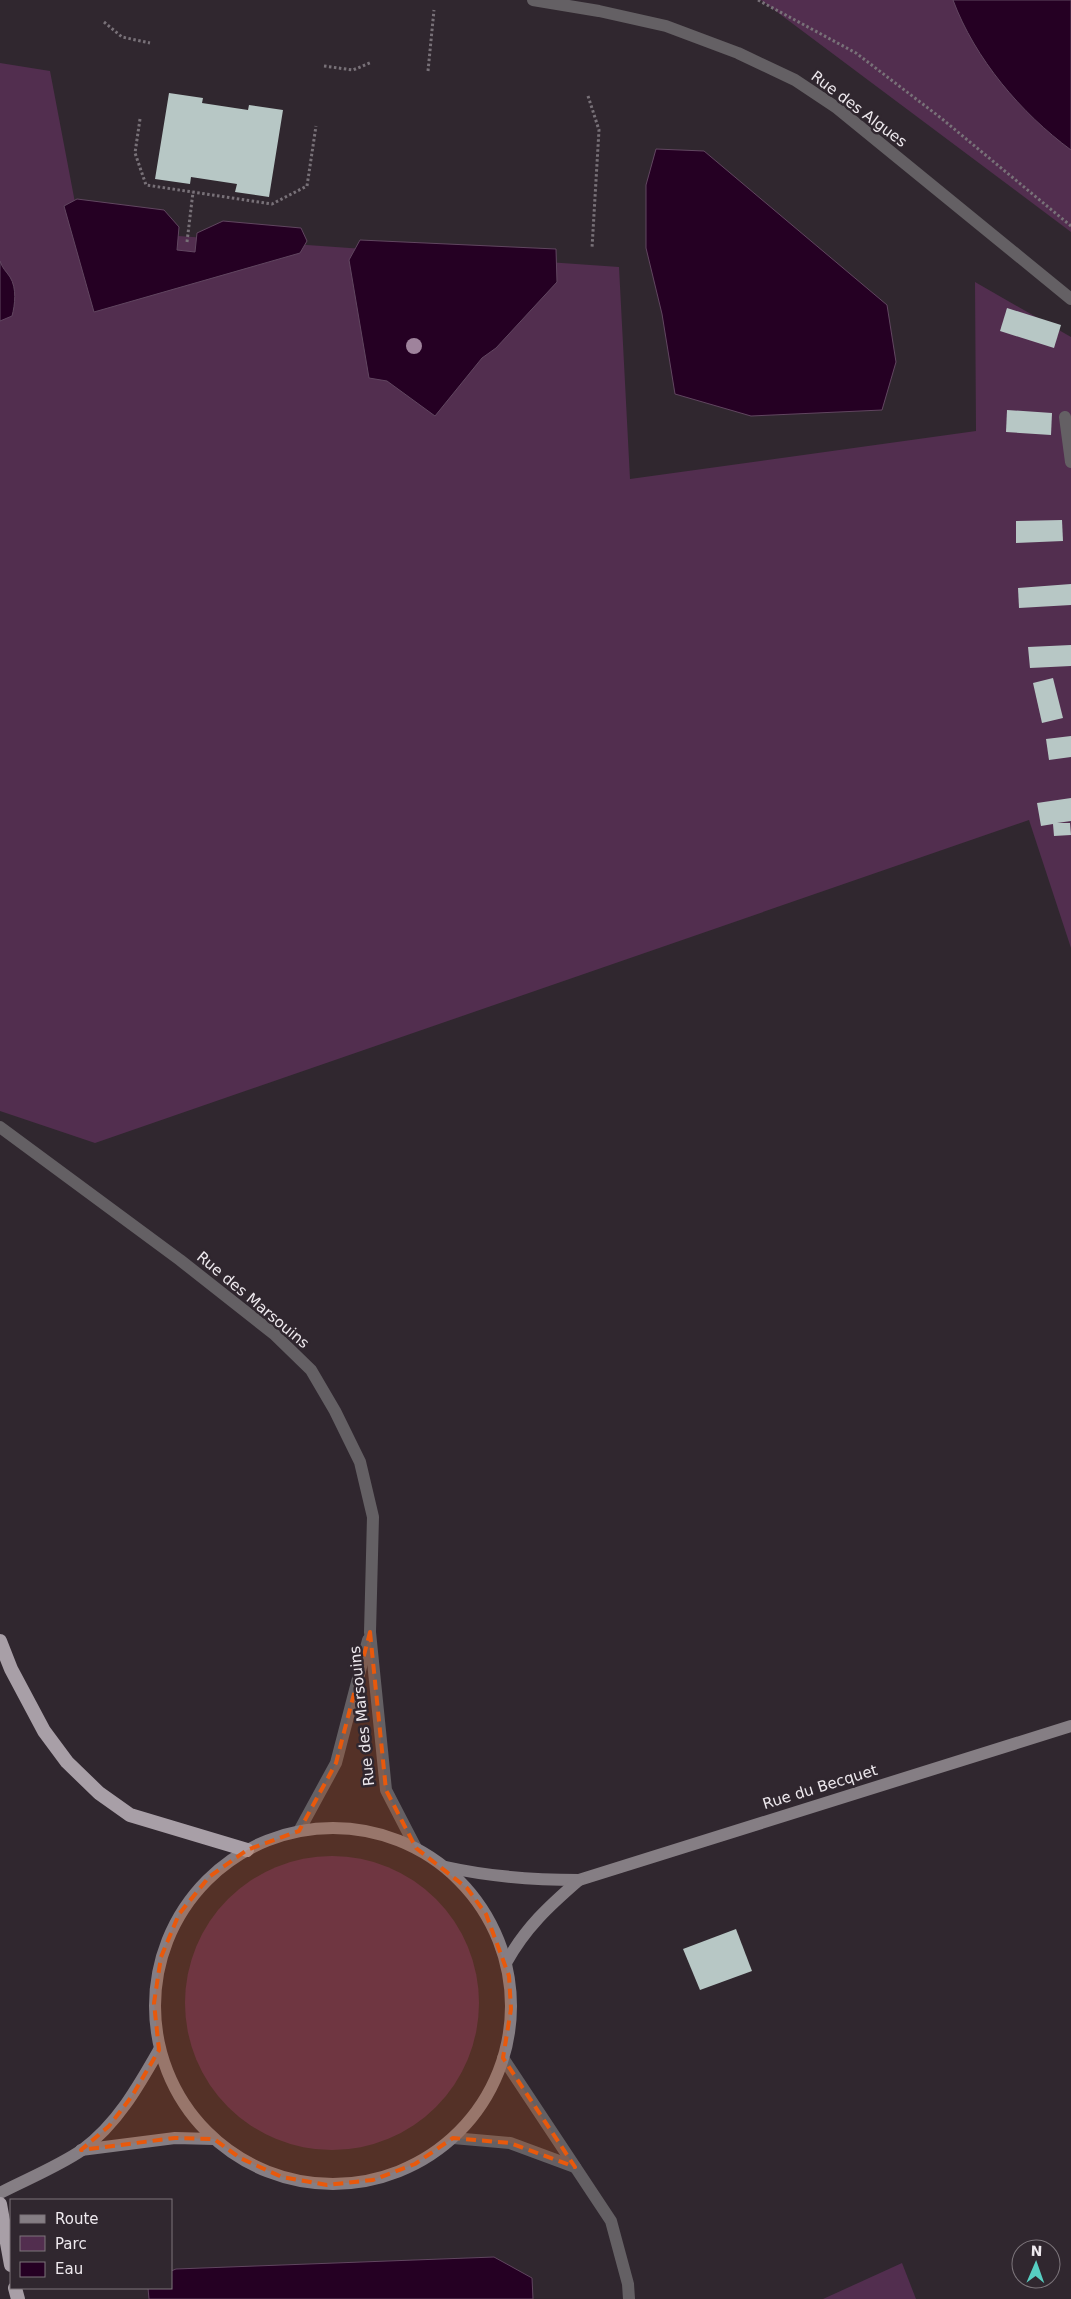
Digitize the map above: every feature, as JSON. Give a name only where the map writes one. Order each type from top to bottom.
[{"type":"highway","points":[[0,1641],[11,1670],[44,1731],[68,1762],[99,1794],[130,1815],[246,1850]]},
{"type":"highway","points":[[0,2204],[10,2259]]},
{"type":"main road","name":"Rue du Becquet","points":[[444,1866],[479,1875],[525,1880],[579,1880],[1071,1726]]},
{"type":"main road","points":[[327,1828],[354,1829],[386,1836],[416,1848],[444,1866],[467,1888],[486,1914],[500,1944],[506,1963],[511,2009],[508,2042],[498,2074],[483,2103],[453,2138],[416,2164],[373,2180],[327,2184],[282,2177],[240,2158],[204,2130],[176,2093],[167,2075],[159,2050],[154,2003],[160,1957],[179,1914],[209,1877],[246,1850],[272,1838],[299,1831],[327,1828]]},
{"type":"main road","name":"Rue du Becquet","points":[[506,1963],[524,1933],[542,1912],[579,1880]]},
{"type":"main road","points":[[0,2193],[81,2150],[109,2126],[126,2104],[159,2050]]},
{"type":"main road","points":[[81,2150],[175,2138],[214,2138]]},
{"type":"street","name":"Rue des Algues","points":[[533,0],[599,11],[666,26],[738,53],[795,80],[837,108],[1071,299]]},
{"type":"street","points":[[1065,416],[1071,462]]},
{"type":"street","name":"Rue des Marsouins","points":[[0,1127],[180,1260],[274,1334],[311,1370],[335,1411],[360,1462],[373,1517],[370,1632],[386,1790],[416,1848]]},
{"type":"street","name":"Rue des Marsouins","points":[[299,1831],[336,1763],[370,1632]]},
{"type":"street","points":[[503,2058],[611,2221],[628,2284],[629,2299]]},
{"type":"street","points":[[453,2138],[510,2143],[575,2167]]},
{"type":"path","points":[[758,0],[856,53],[941,118],[1071,226]]},
{"type":"path","points":[[428,71],[434,10]]},
{"type":"path","points":[[104,22],[122,37],[150,43]]},
{"type":"path","points":[[324,66],[353,70],[372,62]]},
{"type":"path","points":[[588,96],[599,130],[592,248]]},
{"type":"path","points":[[140,119],[135,153],[146,185],[272,204],[307,186],[316,126]]},
{"type":"path","points":[[188,242],[193,192]]},
{"type":"highlighted area","points":[[370,1632],[386,1790],[416,1848],[467,1888],[486,1914],[509,1976],[511,2009],[503,2058],[575,2167],[510,2143],[453,2138],[415,2164],[373,2180],[327,2185],[282,2177],[240,2158],[214,2139],[175,2138],[81,2150],[109,2126],[132,2096],[159,2050],[154,2003],[161,1957],[179,1914],[209,1877],[247,1850],[299,1831],[336,1763]]},
{"type":"green space","points":[[761,0],[1071,0],[1071,232]]},
{"type":"green space","points":[[0,63],[50,71],[80,229],[619,267],[630,479],[976,431],[975,282],[1071,337],[1071,948],[1029,820],[95,1143],[0,1111]]},
{"type":"green space","points":[[332,1856],[361,1859],[388,1867],[414,1881],[436,1899],[454,1921],[468,1947],[476,1974],[479,2003],[476,2032],[468,2059],[454,2085],[436,2107],[414,2125],[388,2139],[361,2147],[332,2150],[303,2147],[276,2139],[250,2125],[228,2107],[210,2085],[196,2059],[188,2032],[185,2003],[188,1974],[196,1947],[210,1921],[228,1899],[250,1881],[276,1867],[303,1859]]},
{"type":"green space","points":[[902,2263],[916,2299],[823,2299]]},
{"type":"water","points":[[953,0],[1071,0],[1071,150],[1017,102],[1001,83],[974,43],[962,22]]},
{"type":"water","points":[[656,149],[704,151],[887,305],[896,362],[882,410],[751,416],[675,394],[662,314],[646,248],[646,185]]},
{"type":"water","points":[[77,199],[164,210],[179,227],[177,250],[195,252],[197,233],[223,221],[301,228],[307,241],[300,253],[94,312],[64,206]]},
{"type":"water","points":[[360,240],[556,249],[557,282],[496,348],[482,358],[435,416],[387,381],[369,378],[349,260]]},
{"type":"water","points":[[0,261],[12,281],[15,296],[12,316],[0,321]]},
{"type":"water","points":[[494,2257],[532,2278],[533,2299],[149,2299],[148,2289],[172,2289],[172,2271]]},
{"type":"building","points":[[169,93],[203,98],[202,103],[248,110],[249,105],[283,110],[269,197],[235,192],[237,184],[191,177],[190,184],[155,179]]},
{"type":"building","points":[[1007,308],[1061,325],[1054,348],[1000,331]]},
{"type":"building","points":[[1007,410],[1052,413],[1051,435],[1006,432]]},
{"type":"building","points":[[1062,520],[1063,541],[1016,543],[1016,521]]},
{"type":"building","points":[[1071,584],[1071,605],[1019,608],[1018,588]]},
{"type":"building","points":[[1071,645],[1071,666],[1030,668],[1028,647]]},
{"type":"building","points":[[1053,678],[1063,718],[1042,723],[1033,683]]},
{"type":"building","points":[[1071,736],[1071,757],[1049,760],[1046,739]]},
{"type":"building","points":[[1071,798],[1071,821],[1057,823],[1070,823],[1071,835],[1054,836],[1053,824],[1041,826],[1037,803]]},
{"type":"building","points":[[736,1929],[752,1971],[700,1990],[683,1949]]}]
